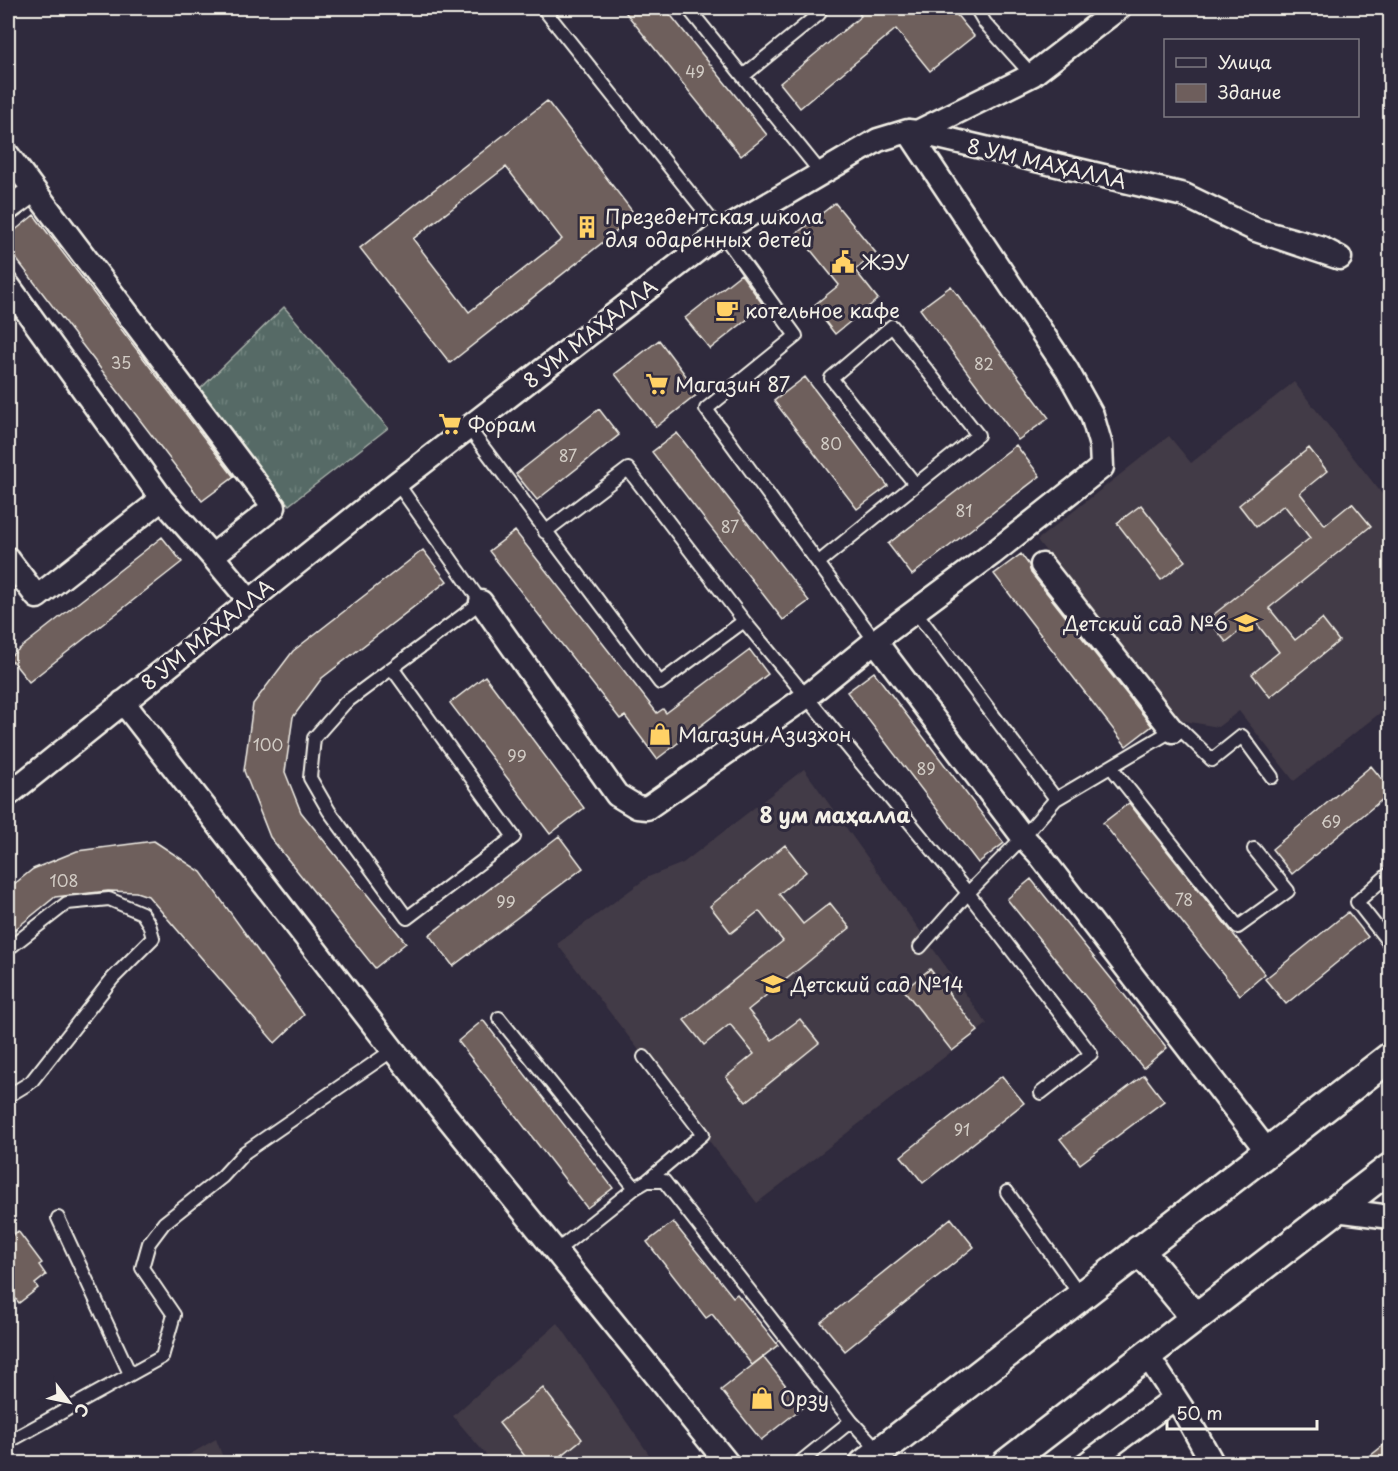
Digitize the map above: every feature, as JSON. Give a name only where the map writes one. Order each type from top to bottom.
[{"type":"street","points":[[481,602],[617,795],[637,807],[647,808],[806,697],[875,641],[1019,535],[1102,467],[1101,446],[1092,415],[1067,370],[912,131],[1032,75],[1119,8]]},
{"type":"street","name":"8 УМ МАҲАЛЛА","points":[[8,795],[397,483],[721,232],[878,140],[912,131],[1184,195],[1256,230]]},
{"type":"street","points":[[8,155],[274,507],[212,556]]},
{"type":"street","points":[[8,209],[34,190]]},
{"type":"street","points":[[8,285],[162,499],[249,600]]},
{"type":"street","points":[[8,559],[37,597],[162,499]]},
{"type":"street","points":[[1042,565],[1173,731]]},
{"type":"street","points":[[875,641],[1023,837],[1039,854],[1267,1151]]},
{"type":"street","points":[[123,702],[393,1050],[728,1464]]},
{"type":"street","points":[[872,1458],[1390,1057]]},
{"type":"street","points":[[1018,1460],[1195,1317],[1390,1168]]},
{"type":"street","points":[[1336,1210],[1390,1217]]},
{"type":"street","points":[[1139,1250],[1195,1317]]},
{"type":"street","points":[[1147,1355],[1213,1464]]},
{"type":"street","points":[[1086,1464],[1175,1398]]},
{"type":"lane","points":[[543,8],[721,232],[796,336],[706,409],[875,641]]},
{"type":"lane","points":[[688,8],[821,173]]},
{"type":"lane","points":[[743,76],[819,14],[813,8]]},
{"type":"lane","points":[[976,8],[985,23],[1032,75]]},
{"type":"lane","points":[[818,563],[836,549],[978,435],[892,326],[831,378],[915,484],[836,549]]},
{"type":"lane","points":[[468,427],[660,683],[744,621]]},
{"type":"lane","points":[[545,532],[628,469],[744,621],[968,893],[1091,1054],[1041,1094]]},
{"type":"lane","points":[[392,668],[514,837],[407,918],[329,811],[310,778],[314,738],[345,703],[392,668],[481,602],[397,483]]},
{"type":"lane","points":[[915,611],[1056,799]]},
{"type":"lane","points":[[921,947],[1056,799],[1178,727],[1212,760],[1242,736],[1272,777]]},
{"type":"lane","points":[[1111,767],[1238,927],[1288,891],[1254,849]]},
{"type":"lane","points":[[1390,873],[1356,902],[1390,944]]},
{"type":"lane","points":[[8,949],[67,903],[109,899],[142,913],[149,924],[153,938],[113,978],[31,1082],[8,1096]]},
{"type":"lane","points":[[499,1018],[634,1188]]},
{"type":"lane","points":[[8,1442],[162,1357],[174,1315],[142,1268],[149,1243],[164,1223],[222,1177],[245,1152],[393,1050]]},
{"type":"lane","points":[[555,1252],[634,1188],[647,1181],[703,1134],[644,1057]]},
{"type":"lane","points":[[647,1181],[664,1181],[851,1421],[872,1458]]},
{"type":"lane","points":[[1007,1192],[1081,1296]]},
{"type":"lane","points":[[58,1218],[130,1374]]},
{"type":"lane","points":[[798,1464],[851,1421]]},
{"type":"shaded area","name":"Детский сад №6","points":[[1294,382],[1390,504],[1390,705],[1294,781],[1239,711],[1218,727],[1179,720],[1037,540],[1169,436],[1191,463]]},
{"type":"shaded area","name":"Детский сад №14","points":[[804,769],[987,1024],[757,1203],[557,944],[648,877],[683,863]]},
{"type":"shaded area","points":[[558,1323],[654,1464],[493,1463],[453,1416]]},
{"type":"shaded area","points":[[216,1439],[225,1463],[175,1463]]},
{"type":"green space","points":[[284,307],[388,428],[289,505],[198,391]]},
{"type":"building","points":[[622,8],[665,8],[767,135],[741,156]]},
{"type":"building","points":[[854,8],[951,8],[974,36],[930,71],[896,29],[800,108],[780,83],[861,16]]},
{"type":"building","name":"Презедентская школа для одаренных детей","points":[[547,101],[636,216],[450,363],[360,248]],"holes":[[[506,167],[562,239],[469,312],[413,239]]]},
{"type":"building","name":"ЖЭУ","points":[[835,203],[876,253],[855,270],[878,299],[835,334],[813,306],[839,285],[797,233]]},
{"type":"building","points":[[34,215],[234,477],[202,501],[8,248],[8,236]]},
{"type":"building","name":"котельное кафе","points":[[741,274],[764,306],[710,349],[685,318]]},
{"type":"building","points":[[951,286],[1049,418],[1018,440],[920,309]]},
{"type":"building","name":"Магазин 87","points":[[659,340],[699,393],[656,427],[615,374]]},
{"type":"building","points":[[805,377],[888,486],[857,509],[774,401]]},
{"type":"building","points":[[599,409],[619,435],[537,500],[516,474]]},
{"type":"building","points":[[677,433],[809,601],[783,620],[652,452]]},
{"type":"building","points":[[1016,445],[1040,476],[912,575],[888,544]]},
{"type":"building","points":[[1309,448],[1327,471],[1300,493],[1325,525],[1352,503],[1371,526],[1269,608],[1295,640],[1322,619],[1339,641],[1270,697],[1252,674],[1279,652],[1254,620],[1226,642],[1208,619],[1310,538],[1284,505],[1256,527],[1239,505]]},
{"type":"building","points":[[1141,505],[1185,561],[1161,580],[1117,523]]},
{"type":"building","points":[[515,531],[657,713],[663,709],[666,713],[750,650],[768,674],[657,759],[625,716],[620,719],[489,551]]},
{"type":"building","points":[[162,537],[182,562],[29,682],[9,657]]},
{"type":"building","points":[[423,550],[447,581],[322,678],[293,717],[285,772],[301,812],[406,943],[375,968],[270,837],[244,771],[253,704],[293,651]]},
{"type":"building","points":[[1021,554],[1029,565],[1031,573],[1152,726],[1126,746],[994,574]]},
{"type":"building","points":[[874,672],[1004,843],[978,863],[847,692]]},
{"type":"building","points":[[485,676],[584,808],[550,834],[450,703]]},
{"type":"building","points":[[1371,766],[1390,789],[1390,793],[1292,874],[1272,849]]},
{"type":"building","points":[[1129,803],[1265,974],[1240,995],[1103,823]]},
{"type":"building","points":[[559,836],[583,868],[453,966],[429,935]]},
{"type":"building","points":[[154,841],[201,872],[304,1015],[275,1043],[148,896],[136,892],[108,891],[55,897],[8,935],[8,889],[33,869],[77,851]]},
{"type":"building","points":[[785,845],[806,872],[779,894],[803,924],[830,903],[850,928],[748,1010],[772,1040],[800,1019],[819,1043],[746,1102],[726,1077],[754,1054],[730,1024],[704,1045],[684,1020],[783,941],[759,911],[731,933],[710,906]]},
{"type":"building","points":[[1031,879],[1167,1048],[1143,1068],[1007,899]]},
{"type":"building","points":[[1348,912],[1368,937],[1286,1004],[1265,979]]},
{"type":"building","points":[[930,969],[978,1031],[952,1051],[904,990]]},
{"type":"building","points":[[483,1020],[613,1188],[587,1208],[458,1041]]},
{"type":"building","points":[[1144,1075],[1164,1101],[1080,1164],[1060,1139]]},
{"type":"building","points":[[1002,1076],[1024,1103],[923,1183],[901,1156]]},
{"type":"building","points":[[951,1218],[974,1247],[845,1351],[821,1322]]},
{"type":"building","points":[[673,1222],[733,1297],[737,1294],[778,1345],[752,1365],[712,1314],[706,1318],[647,1242]]},
{"type":"building","points":[[18,1231],[42,1263],[39,1265],[46,1275],[35,1284],[38,1288],[19,1303],[15,1298],[8,1304],[8,1239]]},
{"type":"building","name":"Орзу","points":[[763,1357],[803,1407],[761,1440],[721,1390]]},
{"type":"building","points":[[543,1388],[582,1439],[551,1464],[531,1464],[499,1423]]},
{"type":"building","points":[[1390,1440],[1390,1464],[1360,1464]]},
{"type":"place","name":"Презедентская школа для одаренных детей","points":[[587,227]]},
{"type":"place","name":"ЖЭУ","points":[[843,262]]},
{"type":"place","name":"котельное кафе","points":[[727,310]]},
{"type":"place","name":"Магазин 87","points":[[657,384]]},
{"type":"place","name":"Форам","points":[[450,424]]},
{"type":"place","name":"Детский сад №6","points":[[1246,623]]},
{"type":"place","name":"Магазин Азизхон","points":[[660,734]]},
{"type":"place","name":"Детский сад №14","points":[[773,984]]},
{"type":"place","name":"Орзу","points":[[762,1398]]},
{"type":"district","name":"8 ум маҳалла","points":[[835,814]]}]
